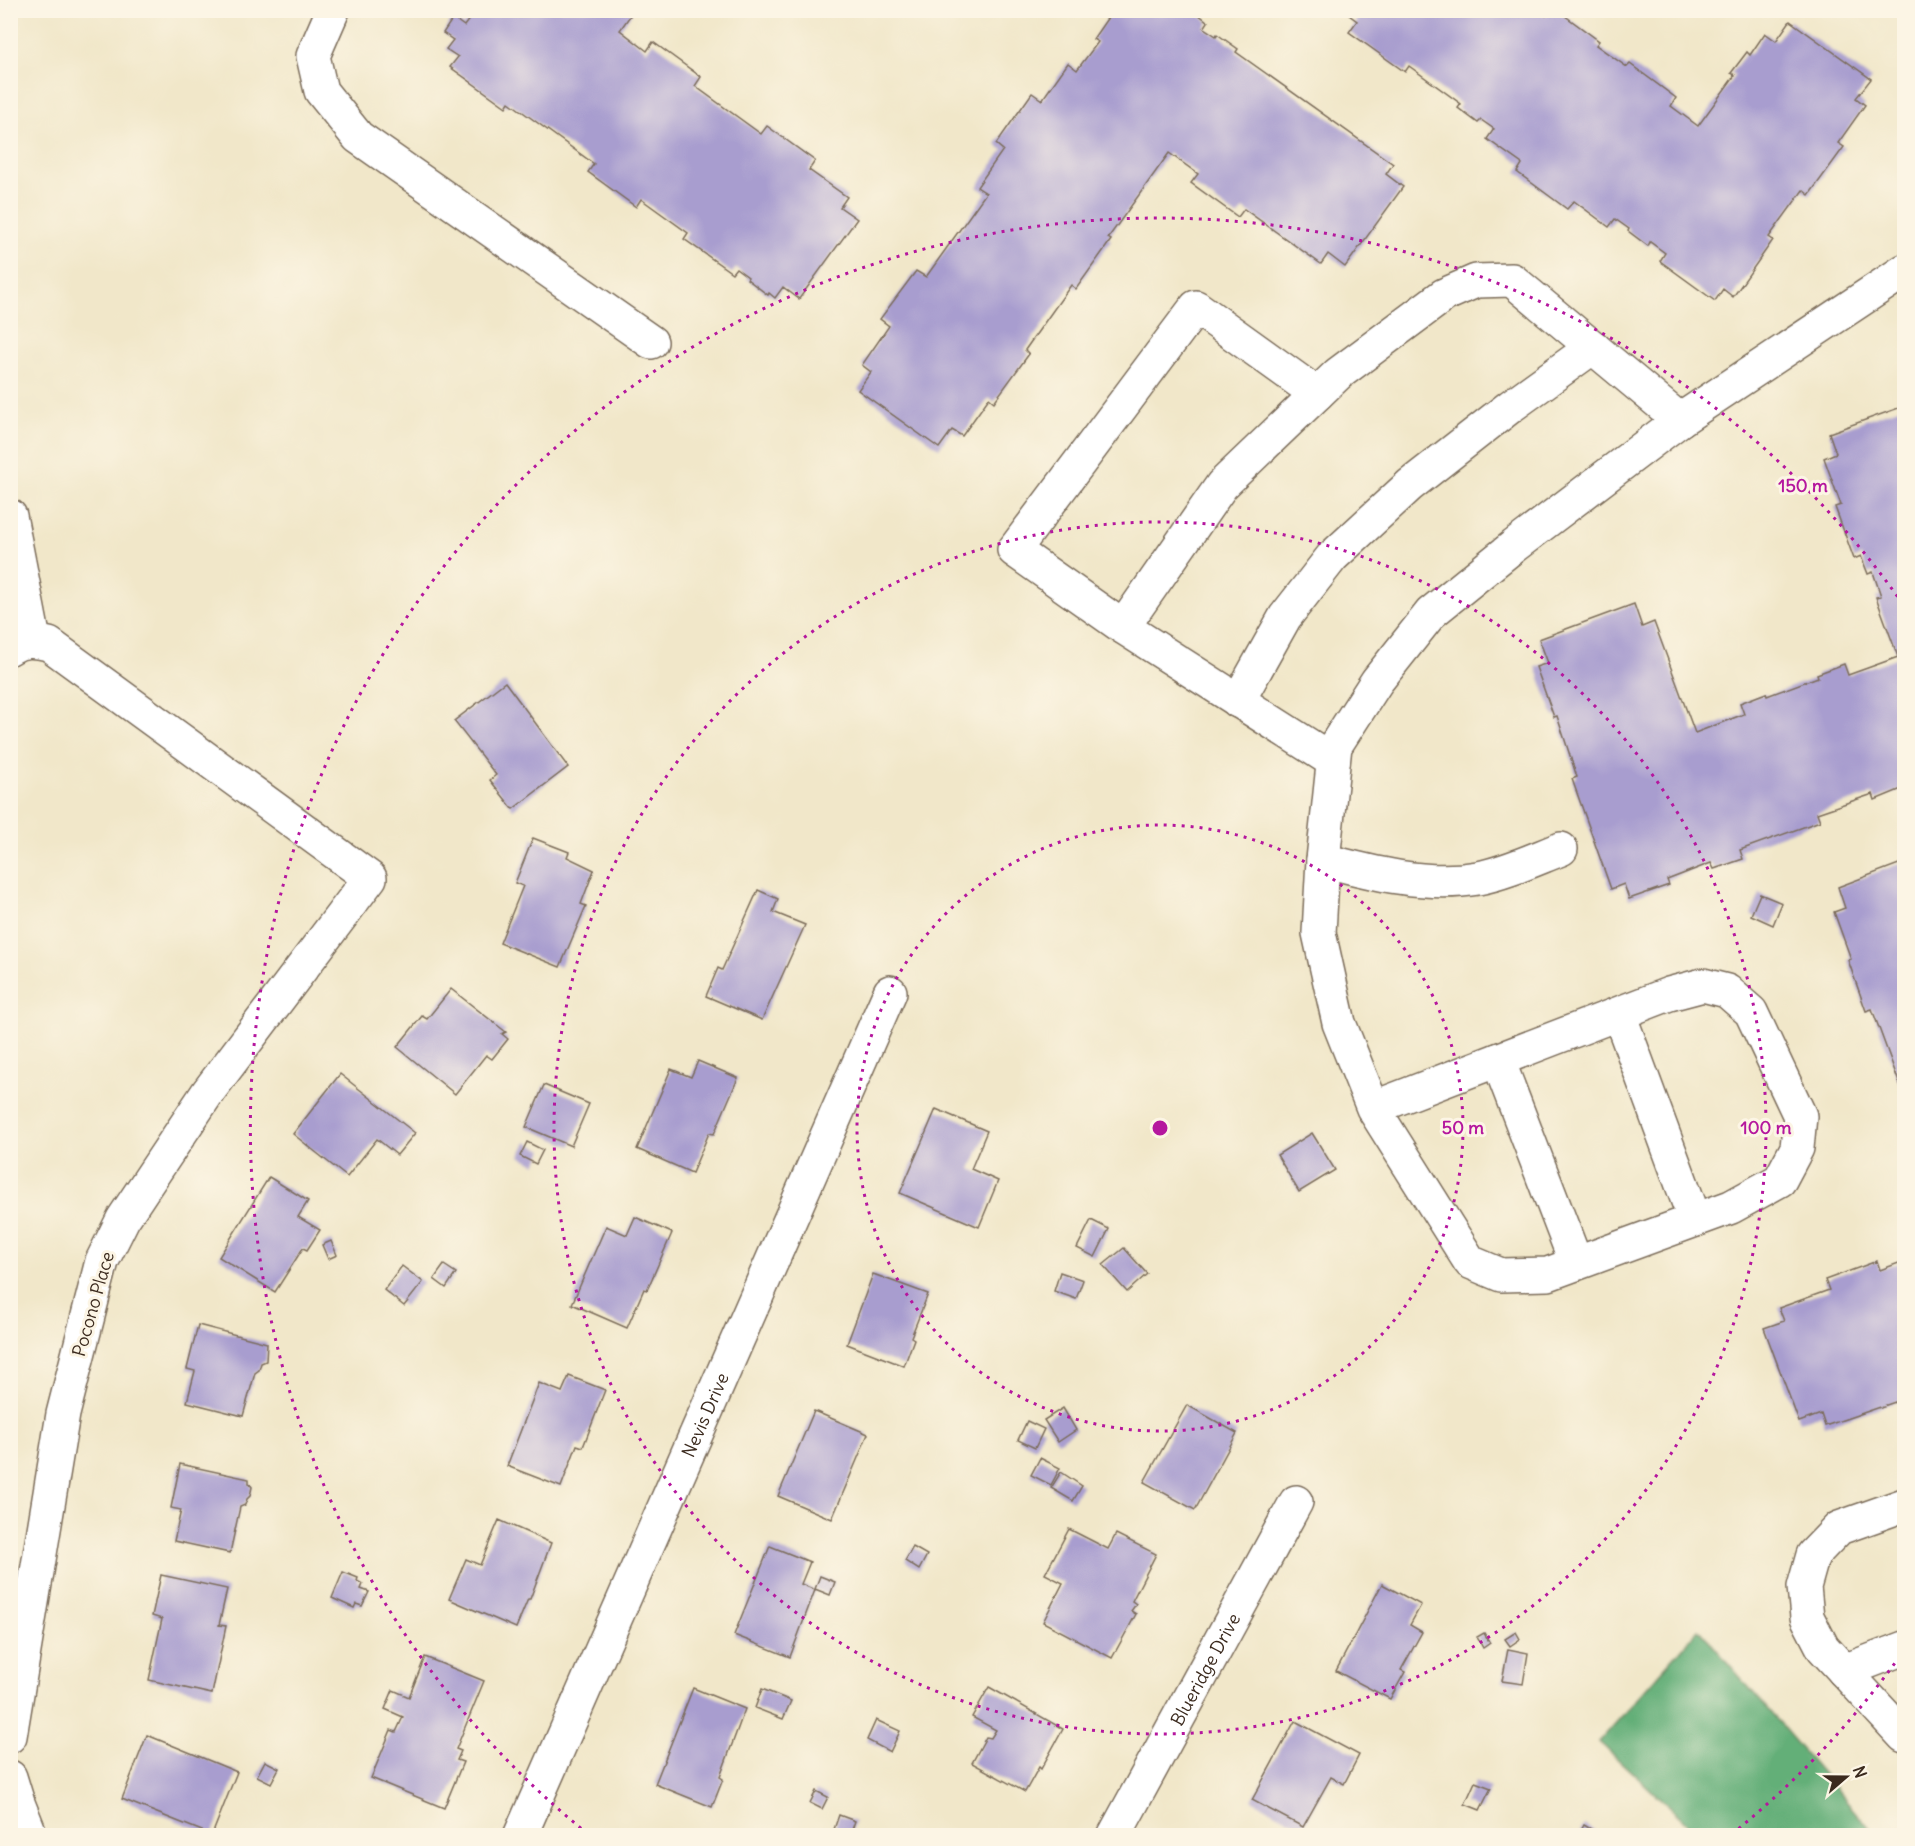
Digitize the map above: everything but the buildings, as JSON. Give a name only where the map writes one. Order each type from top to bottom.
[{"type":"street","points":[[333,10],[312,56],[321,91],[358,137],[651,342]]},
{"type":"street","points":[[1373,1108],[1669,994],[1703,985],[1727,991],[1751,1012],[1800,1116],[1797,1149],[1780,1180],[1731,1207],[1548,1274],[1501,1275],[1470,1262],[1373,1108],[1339,1023],[1319,933],[1323,860],[1335,746],[1377,681],[1431,614],[1514,546],[1680,420],[1905,271]]},
{"type":"street","points":[[1123,627],[1222,485],[1338,374],[1444,295],[1476,281],[1512,280],[1680,420]]},
{"type":"street","points":[[1317,394],[1196,307],[1014,550],[1123,627],[1333,761]]},
{"type":"street","points":[[1238,700],[1285,617],[1332,557],[1410,485],[1511,406],[1593,347]]},
{"type":"street","points":[[10,516],[22,644]]},
{"type":"street","name":"Pocono Place","points":[[10,1736],[63,1414],[102,1261],[123,1219],[208,1092],[370,878],[49,644],[22,644]]},
{"type":"street","points":[[1323,860],[1361,870],[1429,881],[1478,878],[1561,849]]},
{"type":"street","name":"Nevis Drive","points":[[520,1836],[890,992]]},
{"type":"street","points":[[1619,1014],[1695,1220]]},
{"type":"street","points":[[1498,1060],[1576,1263]]},
{"type":"street","name":"Blueridge Drive","points":[[1114,1836],[1296,1502]]},
{"type":"street","points":[[1905,1505],[1839,1528],[1813,1555],[1804,1587],[1808,1617],[1823,1648],[1905,1736]]},
{"type":"street","points":[[1844,1671],[1905,1648]]},
{"type":"street","points":[[10,1777],[31,1836]]},
{"type":"green space","points":[[1699,1629],[1875,1835],[1700,1835],[1599,1742]]}]
